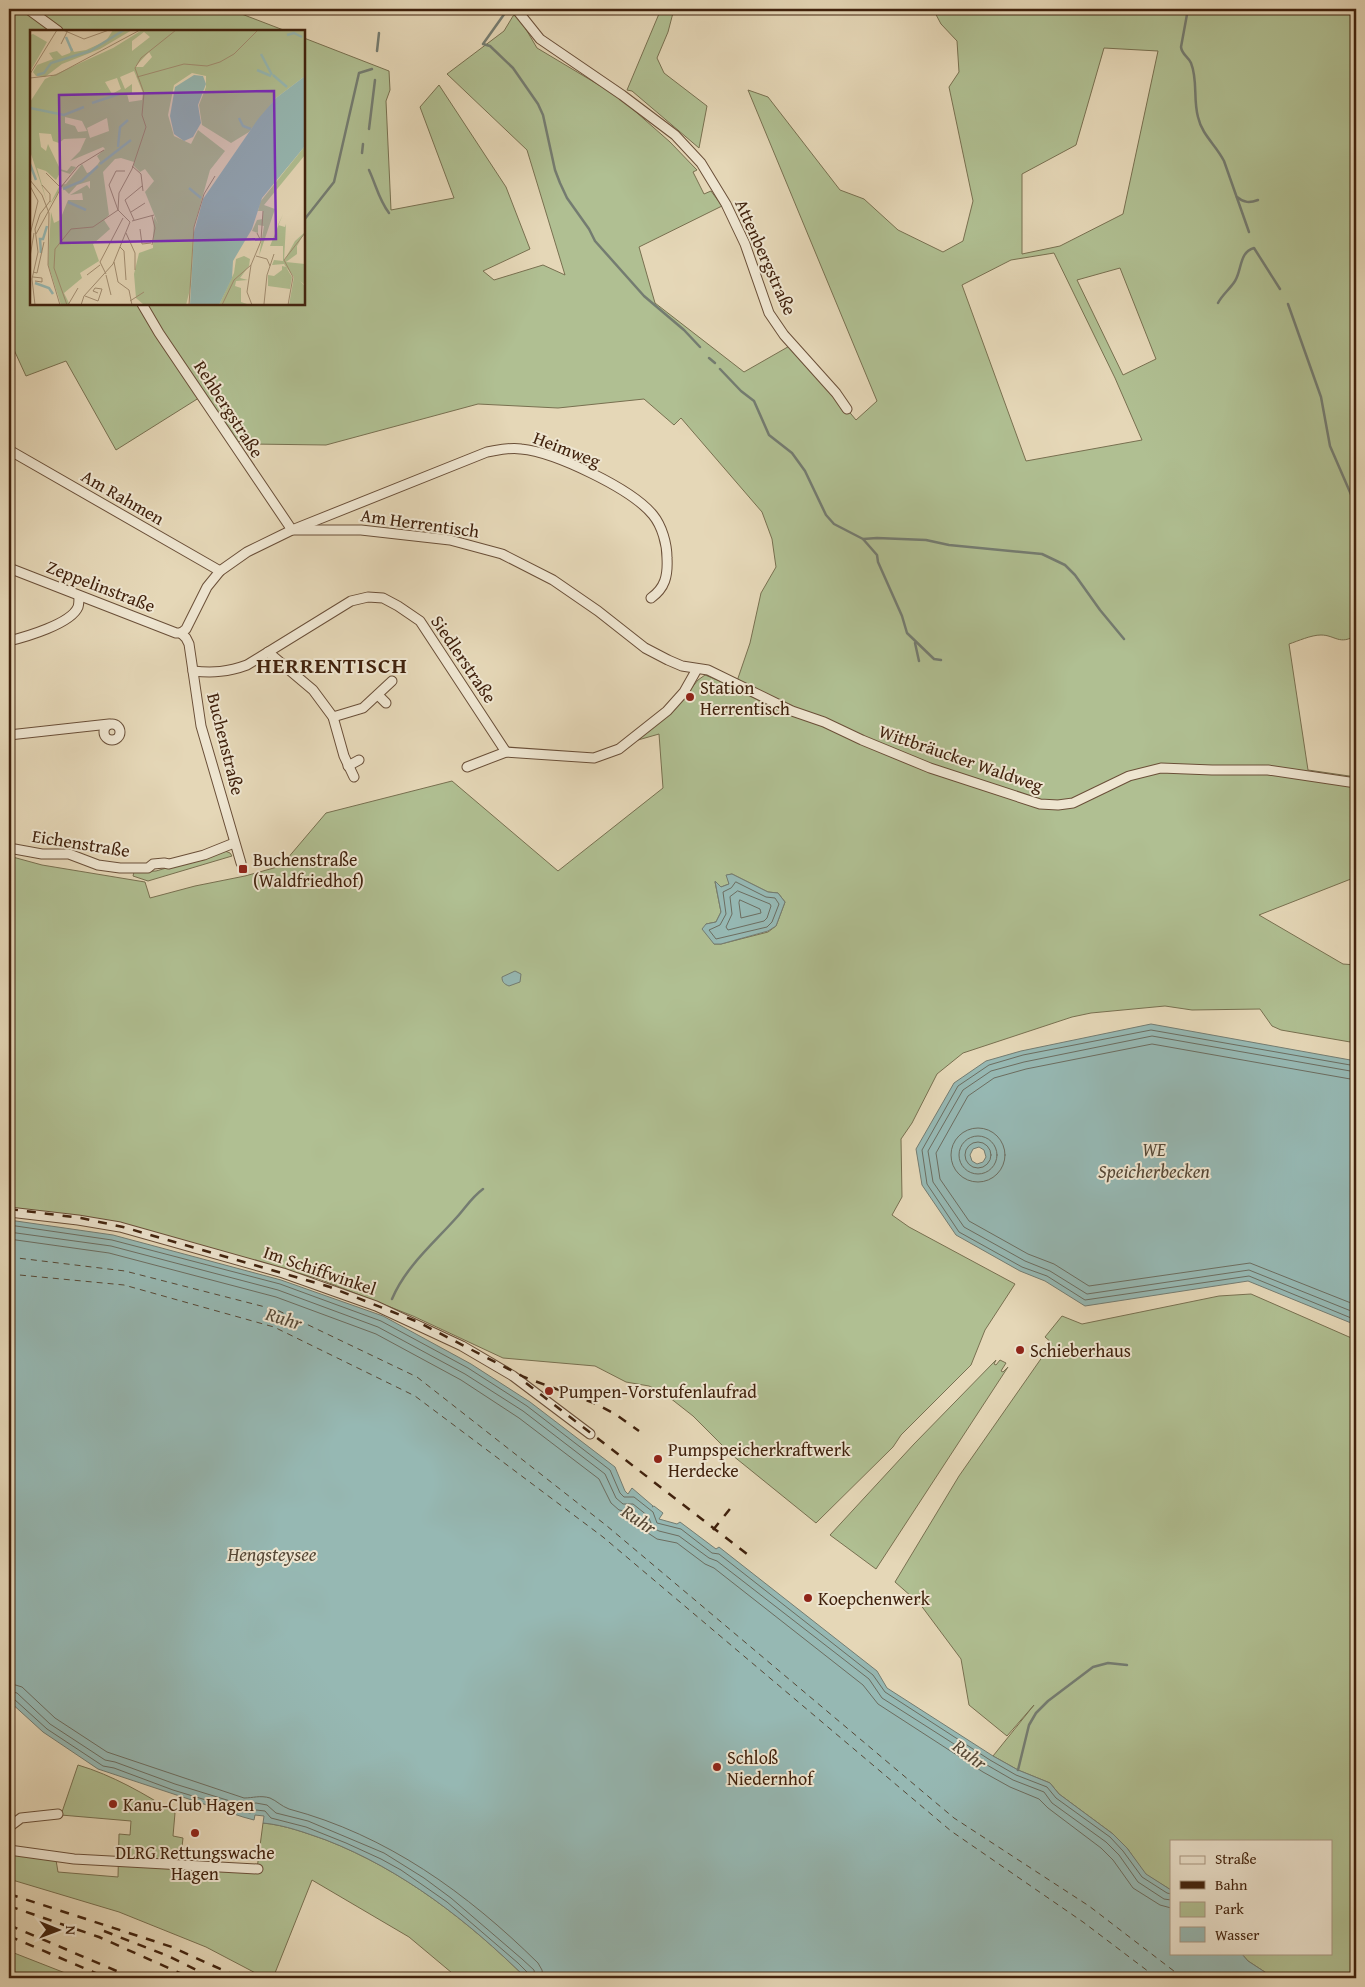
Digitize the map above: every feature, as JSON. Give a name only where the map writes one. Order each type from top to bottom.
[{"type":"street","points":[[28,9],[57,30]]},
{"type":"street","name":"Attenbergstraße","points":[[516,9],[540,39],[622,95],[675,135],[701,163],[726,204],[745,244],[768,312],[784,334],[836,392],[847,409]]},
{"type":"street","name":"Rehbergstraße","points":[[143,305],[159,333],[292,530]]},
{"type":"street","name":"Heimweg","points":[[292,530],[487,452],[511,448],[523,449],[584,470],[639,502],[653,516],[664,538],[667,564],[660,591],[651,598]]},
{"type":"street","name":"Am Rahmen","points":[[9,450],[220,571]]},
{"type":"street","name":"Am Herrentisch","points":[[181,633],[186,629],[208,587],[220,571],[247,552],[292,530],[390,532],[450,540],[502,554],[554,580],[598,611],[644,648],[668,660],[712,672]]},
{"type":"street","name":"Zeppelinstraße","points":[[9,568],[176,633],[181,633]]},
{"type":"street","points":[[9,641],[35,634],[69,618],[78,608],[79,596]]},
{"type":"street","name":"Siedlerstraße","points":[[193,671],[214,673],[247,665],[350,600],[368,597],[383,598],[420,621],[506,752]]},
{"type":"street","name":"Buchenstraße","points":[[181,633],[186,638],[188,644],[201,726],[241,863]]},
{"type":"street","points":[[268,652],[313,690],[333,717],[340,747],[354,778]]},
{"type":"street","points":[[467,767],[506,752],[594,758],[619,750],[667,711],[684,692],[697,669]]},
{"type":"street","name":"Wittbräucker Waldweg","points":[[712,672],[784,707],[824,722],[930,768],[1040,804],[1058,805],[1074,803],[1129,776],[1161,768],[1268,770],[1356,783]]},
{"type":"street","points":[[333,717],[363,708],[392,681]]},
{"type":"street","points":[[378,694],[386,702]]},
{"type":"street","points":[[9,735],[109,724]]},
{"type":"street","points":[[348,766],[359,760]]},
{"type":"street","name":"Eichenstraße","points":[[9,848],[42,854],[68,854],[98,865],[120,868],[148,868],[152,864],[164,862],[169,864],[204,855],[234,843]]},
{"type":"street","name":"Im Schiffwinkel","points":[[9,1212],[120,1227],[284,1273],[376,1306],[462,1346],[513,1376],[590,1434]]},
{"type":"street","points":[[9,1826],[21,1818],[58,1814]]},
{"type":"street","points":[[9,1850],[74,1859],[258,1869]]},
{"type":"green space","points":[[9,9],[233,9],[283,30],[30,30],[30,305],[305,305],[305,38],[389,71],[390,90],[386,101],[391,210],[454,198],[420,107],[439,85],[506,187],[530,249],[483,271],[494,280],[543,265],[565,275],[527,150],[447,74],[504,31],[516,14],[510,9],[522,9],[517,14],[537,48],[619,97],[670,142],[697,170],[693,172],[704,194],[711,191],[722,206],[639,247],[655,303],[744,372],[793,344],[856,420],[877,401],[748,90],[768,97],[840,190],[864,199],[898,230],[943,252],[963,241],[973,201],[949,87],[959,72],[957,41],[941,24],[933,9],[1356,9],[1356,635],[1342,640],[1326,635],[1317,635],[1289,644],[1308,770],[1356,777],[1356,877],[1259,915],[1343,964],[1356,965],[1356,1043],[1281,1030],[1272,1026],[1260,1009],[1192,1010],[1165,1006],[1091,1013],[1072,1017],[963,1053],[937,1074],[912,1123],[901,1139],[902,1197],[892,1215],[909,1227],[1015,1284],[985,1330],[971,1365],[901,1435],[893,1447],[816,1523],[732,1455],[693,1416],[665,1394],[649,1386],[626,1382],[595,1366],[503,1358],[413,1316],[319,1279],[124,1224],[9,1208],[9,856],[42,865],[145,882],[150,898],[281,866],[326,813],[452,781],[558,871],[663,788],[659,734],[638,740],[673,711],[698,680],[705,675],[735,687],[750,643],[761,593],[776,567],[772,539],[762,512],[681,418],[674,425],[644,399],[558,408],[478,404],[326,445],[250,444],[245,439],[236,443],[202,396],[116,450],[66,361],[26,376],[9,339]],"holes":[[[1104,48],[1158,51],[1123,214],[1060,246],[1022,254],[1022,174],[1076,145]],[[1054,253],[1115,378],[1142,440],[1026,461],[962,285],[1011,260]],[[1120,268],[1156,359],[1123,375],[1077,280]],[[732,874],[768,892],[778,893],[785,902],[776,926],[768,932],[721,944],[714,944],[706,924],[716,922],[721,912],[715,882],[721,887],[729,884],[727,875]]]},
{"type":"green space","points":[[661,9],[674,9],[668,32],[657,58],[664,73],[707,106],[699,148],[632,91],[627,90]]},
{"type":"green space","points":[[225,851],[232,856],[148,881],[133,876],[134,872],[156,871]]},
{"type":"green space","points":[[1251,1294],[1356,1340],[1356,1978],[1274,1978],[1248,1961],[1242,1954],[1332,1954],[1332,1840],[1170,1840],[1170,1889],[1145,1874],[1127,1848],[1113,1834],[1059,1794],[1050,1783],[1018,1770],[993,1756],[1034,1705],[1007,1736],[969,1705],[961,1659],[920,1604],[895,1582],[959,1476],[1052,1343],[1045,1337],[1062,1316],[1082,1324],[1219,1296]]},
{"type":"green space","points":[[996,1360],[994,1364],[996,1365],[1000,1360],[1006,1363],[1001,1371],[1003,1372],[1008,1367],[876,1569],[830,1535],[914,1444]]},
{"type":"green space","points":[[78,1765],[128,1786],[175,1813],[173,1836],[183,1838],[180,1865],[257,1869],[263,1823],[303,1832],[354,1852],[408,1882],[458,1917],[526,1978],[458,1978],[409,1937],[312,1880],[273,1978],[265,1978],[206,1947],[119,1912],[9,1879],[9,1853],[56,1860],[58,1872],[118,1877],[119,1834],[130,1835],[131,1821],[61,1815]]},
{"type":"green space","points":[[9,1951],[78,1978],[9,1978]]},
{"type":"water","points":[[732,874],[768,892],[778,893],[785,902],[776,926],[768,931],[721,944],[714,944],[702,929],[706,924],[716,922],[721,912],[715,881],[721,887],[729,884],[726,875]]},
{"type":"water","points":[[515,971],[521,974],[520,982],[509,986],[505,984],[502,977]]},
{"type":"water","name":"WE Speicherbecken","points":[[1151,1024],[1356,1061],[1356,1325],[1248,1281],[1085,1306],[1045,1281],[1020,1271],[956,1235],[922,1185],[916,1149],[954,1083],[986,1061],[1021,1051]],"holes":[[[979,1147],[984,1150],[986,1157],[983,1162],[977,1164],[972,1161],[970,1155],[973,1149]]]},
{"type":"water","name":"Hengsteysee","points":[[9,1220],[113,1235],[281,1280],[383,1316],[471,1364],[530,1402],[615,1467],[625,1491],[628,1494],[632,1488],[652,1507],[654,1506],[663,1513],[659,1519],[677,1524],[680,1522],[716,1549],[719,1547],[877,1671],[887,1688],[993,1756],[1018,1770],[1050,1783],[1059,1794],[1113,1834],[1127,1848],[1146,1874],[1170,1889],[1170,1954],[1242,1954],[1248,1961],[1274,1978],[526,1978],[458,1917],[382,1866],[326,1840],[303,1832],[263,1823],[264,1816],[255,1815],[254,1820],[243,1817],[98,1769],[43,1732],[9,1701]]},
{"type":"waterway","points":[[1188,9],[1181,47],[1193,69],[1198,117],[1206,135],[1224,161],[1249,232]]},
{"type":"waterway","points":[[505,13],[483,44],[490,46],[513,68],[538,104],[543,115],[555,170],[567,198],[589,229],[595,241],[644,296],[684,330],[700,347]]},
{"type":"waterway","points":[[377,51],[379,33]]},
{"type":"waterway","points":[[305,219],[334,182],[359,73],[372,69]]},
{"type":"waterway","points":[[369,129],[375,80]]},
{"type":"waterway","points":[[362,153],[363,144]]},
{"type":"waterway","points":[[369,170],[380,198],[389,213]]},
{"type":"waterway","points":[[1237,197],[1247,202],[1258,200]]},
{"type":"waterway","points":[[1218,303],[1235,281],[1243,257],[1249,250],[1254,248],[1280,289]]},
{"type":"waterway","points":[[1288,304],[1321,397],[1330,446],[1356,506]]},
{"type":"waterway","points":[[709,358],[715,363]]},
{"type":"waterway","points":[[720,369],[741,391],[754,401],[769,435],[792,453],[805,471],[826,515],[834,524],[863,539],[877,555],[878,562],[902,616],[907,633],[934,659],[941,660]]},
{"type":"waterway","points":[[863,539],[926,540],[949,545],[1042,554],[1065,565],[1075,575],[1124,639]]},
{"type":"waterway","points":[[915,643],[919,661]]},
{"type":"waterway","points":[[392,1299],[405,1276],[421,1255],[483,1189]]},
{"type":"waterway","points":[[1018,1770],[1029,1725],[1036,1713],[1048,1701],[1093,1667],[1108,1663],[1127,1665]]},
{"type":"ferry route","points":[[9,1257],[125,1271],[277,1310],[417,1377],[607,1526],[954,1818],[1089,1906],[1183,1978]]},
{"type":"ferry route","points":[[9,1274],[124,1285],[274,1327],[415,1396],[603,1537],[951,1831],[1083,1922],[1157,1978]]},
{"type":"railway","points":[[9,1209],[81,1218],[123,1227],[330,1287],[418,1322],[524,1377],[594,1403],[615,1414],[639,1431]]},
{"type":"railway","points":[[526,1383],[747,1554]]},
{"type":"railway","points":[[713,1530],[733,1505]]},
{"type":"railway","points":[[9,1894],[172,1947],[240,1978]]},
{"type":"railway","points":[[9,1906],[99,1937],[191,1978]]},
{"type":"railway","points":[[9,1925],[133,1978]]},
{"type":"railway","points":[[104,1931],[168,1956],[213,1978]]},
{"type":"railway","points":[[9,1936],[107,1978]]},
{"type":"place","name":"Station Herrentisch","points":[[690,697]]},
{"type":"place","name":"Buchenstraße (Waldfriedhof)","points":[[243,869]]},
{"type":"place","name":"Schieberhaus","points":[[1020,1350]]},
{"type":"place","name":"Pumpen-Vorstufenlaufrad","points":[[549,1391]]},
{"type":"place","name":"Pumpspeicherkraftwerk Herdecke","points":[[658,1459]]},
{"type":"place","name":"Koepchenwerk","points":[[808,1598]]},
{"type":"place","name":"Schloß Niedernhof","points":[[717,1767]]},
{"type":"place","name":"Kanu-Club Hagen","points":[[113,1804]]},
{"type":"place","name":"DLRG Rettungswache Hagen","points":[[195,1833]]},
{"type":"district","name":"HERRENTISCH","points":[[332,665]]},
{"type":"water label","name":"Ruhr","points":[[284,1318]]},
{"type":"water label","name":"Ruhr","points":[[639,1519]]},
{"type":"water label","name":"Ruhr","points":[[970,1754]]}]
